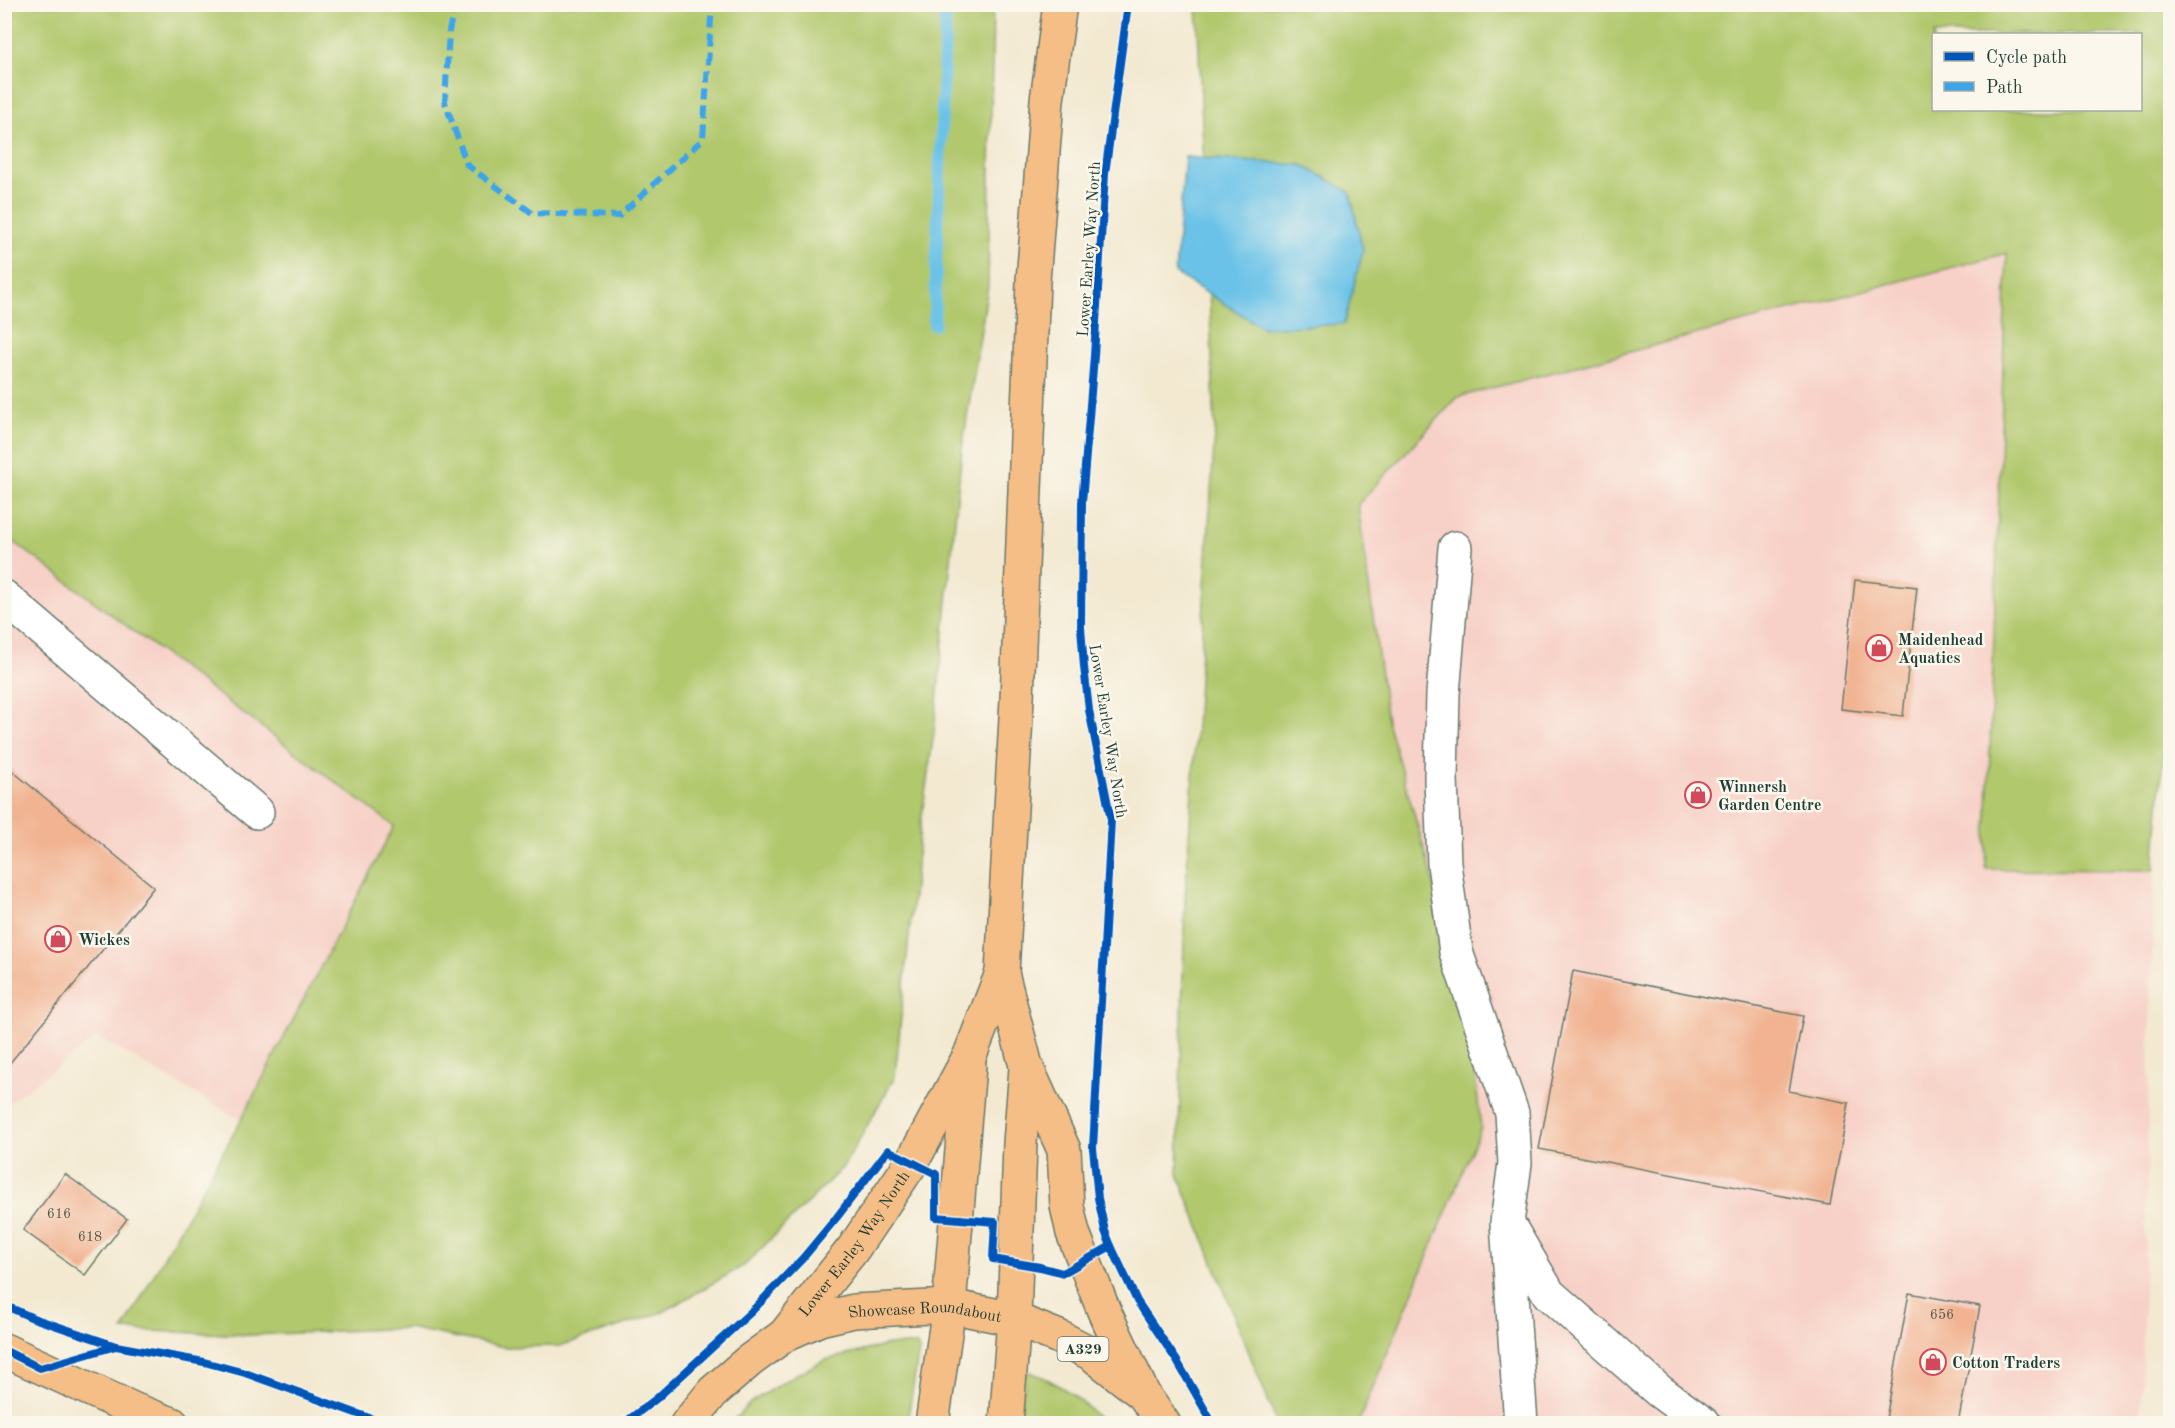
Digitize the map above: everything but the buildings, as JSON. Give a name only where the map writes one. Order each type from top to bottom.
[{"type":"main road","name":"Lower Earley Way North","points":[[1060,4],[1047,100],[1033,281],[1017,699],[1002,973],[1026,1066],[1065,1150],[1067,1206],[1073,1233],[1104,1311],[1143,1395]]},
{"type":"main road","name":"Lower Earley Way North","points":[[786,1334],[853,1249],[895,1189],[970,1055],[1002,973]]},
{"type":"main road","name":"Lower Earley Way North","points":[[932,1424],[949,1306],[970,1055]]},
{"type":"main road","name":"Lower Earley Way North","points":[[1006,1424],[1014,1320],[1020,1143],[1026,1066]]},
{"type":"main road","name":"Showcase Roundabout","points":[[687,1423],[713,1392],[749,1361],[786,1334],[820,1319],[854,1311],[949,1306],[1014,1320],[1059,1337],[1092,1354],[1143,1395],[1164,1424]]},
{"type":"main road","points":[[7,1358],[172,1424]]},
{"type":"lane","points":[[1455,548],[1443,694],[1441,778],[1444,864],[1456,952],[1512,1113],[1515,1163],[1507,1223],[1521,1424]]},
{"type":"lane","points":[[4,597],[257,812]]},
{"type":"lane","points":[[1507,1223],[1549,1294],[1659,1391],[1704,1424]]},
{"type":"shaded area","name":"Winnersh Garden Centre","points":[[2007,253],[1986,868],[2154,870],[2141,1423],[1358,1423],[1481,1128],[1466,993],[1387,721],[1358,504],[1458,397]]},
{"type":"shaded area","points":[[4,535],[394,826],[241,1120],[97,1037],[5,1106]]},
{"type":"green space","points":[[4,5],[993,5],[988,286],[962,449],[934,732],[919,836],[895,1077],[844,1166],[745,1265],[663,1312],[560,1346],[504,1347],[408,1328],[252,1335],[123,1330],[241,1120],[394,826],[5,535]]},
{"type":"green space","points":[[1197,5],[2170,5],[2170,666],[2154,870],[1986,869],[2007,253],[1458,397],[1358,504],[1387,721],[1466,993],[1481,1128],[1358,1423],[1277,1423],[1178,1174],[1185,900],[1215,430]]},
{"type":"green space","points":[[888,1345],[917,1345],[919,1350],[907,1423],[731,1423],[751,1402],[793,1376],[825,1360]]},
{"type":"green space","points":[[1029,1372],[1069,1393],[1103,1423],[1018,1424],[1026,1374]]},
{"type":"water","points":[[1185,157],[1302,165],[1350,192],[1363,250],[1344,324],[1263,328],[1175,273]]},
{"type":"waterway","points":[[934,325],[946,4]]},
{"type":"marked path","points":[[455,4],[449,31],[445,102],[467,165],[532,213],[619,216],[703,139],[712,4]]},
{"type":"cycle path","points":[[1128,4],[1105,174],[1082,503],[1081,627],[1084,667],[1089,710],[1111,820],[1093,1148],[1098,1198],[1105,1231],[1111,1246],[1137,1301],[1177,1361],[1213,1424]]},
{"type":"cycle path","points":[[623,1424],[656,1399],[752,1311],[803,1258],[888,1150],[936,1174],[936,1217],[995,1222],[993,1259],[1063,1273],[1111,1246]]},
{"type":"cycle path","points":[[4,1305],[33,1318],[116,1346],[204,1362],[245,1373],[386,1424]]},
{"type":"cycle path","points":[[4,1350],[40,1368],[116,1346]]},
{"type":"place","name":"Maidenhead Aquatics","points":[[1879,648]]},
{"type":"place","name":"Winnersh Garden Centre","points":[[1698,795]]},
{"type":"place","name":"Wickes","points":[[58,939]]},
{"type":"place","name":"Cotton Traders","points":[[1933,1362]]}]
